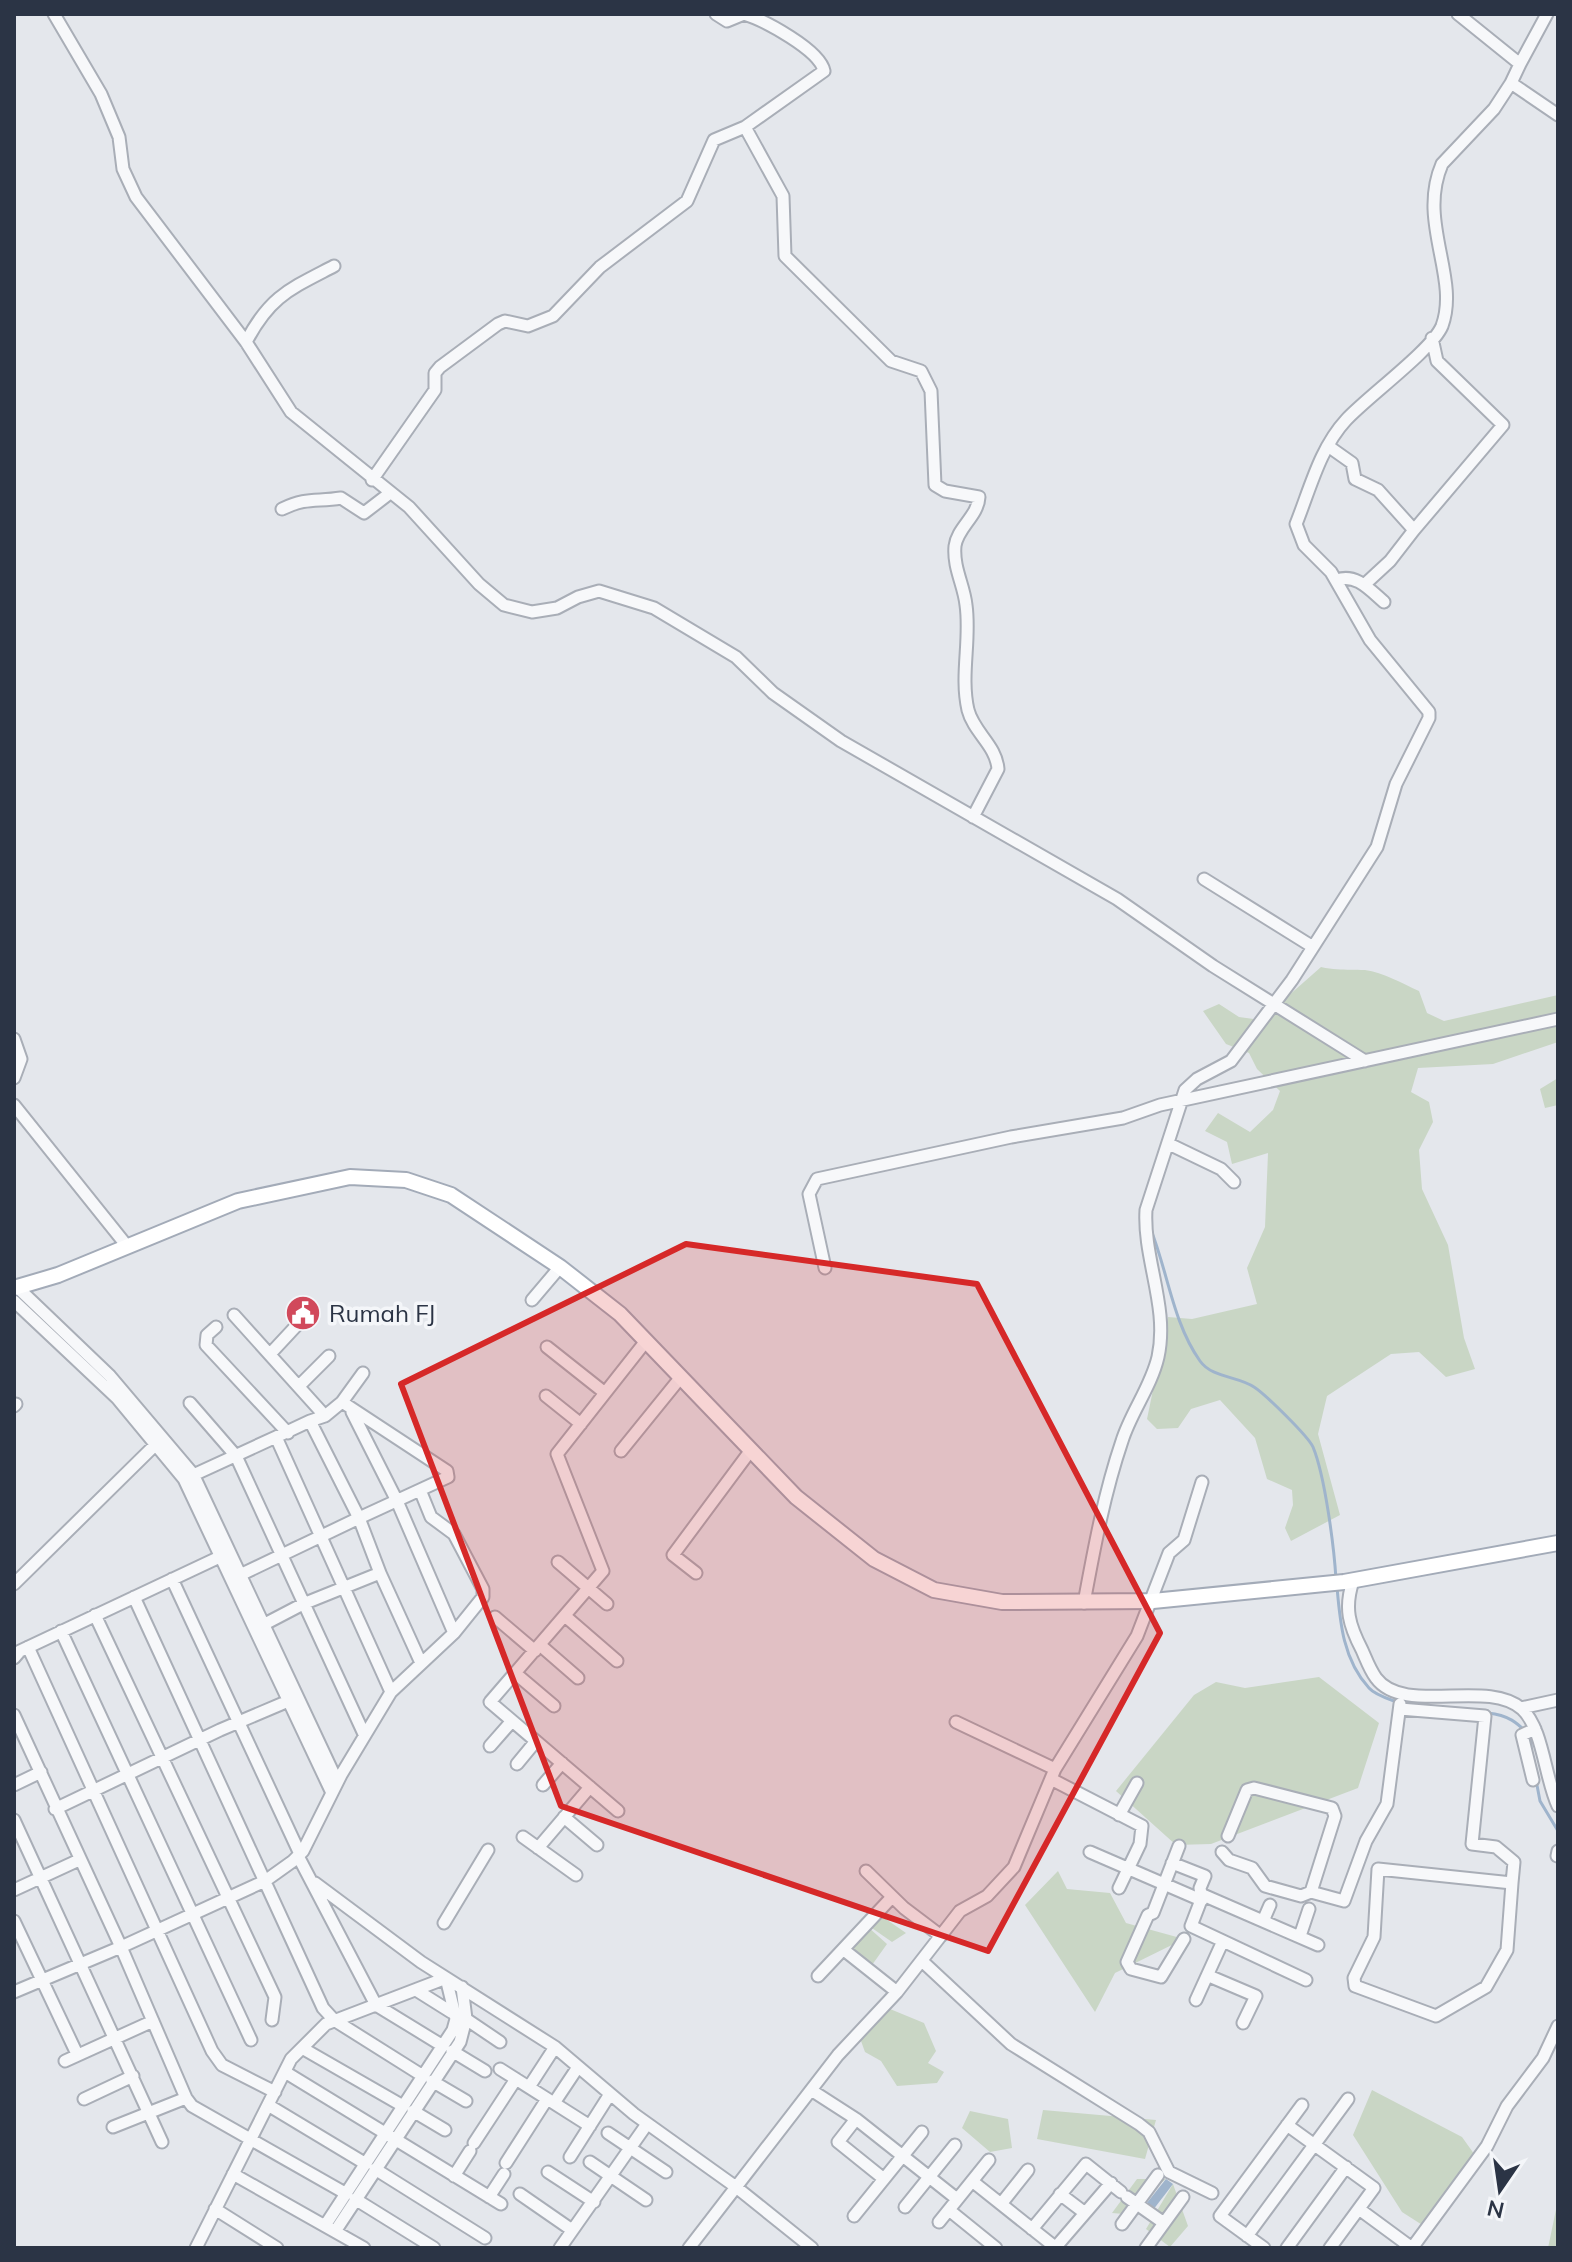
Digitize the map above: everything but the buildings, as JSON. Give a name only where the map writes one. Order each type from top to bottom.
[{"type":"main road","points":[[15,1292],[238,1201],[310,1183],[378,1177],[406,1180],[451,1195],[560,1267],[620,1314],[796,1497],[874,1559],[934,1590],[997,1601],[1153,1601],[1349,1582],[1558,1543]]},
{"type":"street","points":[[54,14],[101,94],[119,137],[123,169],[136,197],[246,342],[291,412],[409,507],[479,584],[504,605],[532,612],[557,608],[599,591],[654,608],[736,657],[773,693],[841,741],[1117,899],[1273,1004],[1365,1061]]},
{"type":"street","points":[[372,480],[435,390],[435,373],[440,367],[498,324],[505,321],[528,326],[553,316],[600,267],[687,201],[714,140],[745,127],[822,74],[824,68],[802,46],[761,20],[744,14],[727,21],[716,14]]},
{"type":"street","points":[[1458,14],[1520,64]]},
{"type":"street","points":[[1084,1603],[1102,1513],[1123,1438],[1150,1382],[1159,1354],[1158,1284],[1145,1226],[1150,1193],[1169,1144],[1180,1102],[1197,1079],[1231,1061],[1313,947],[1377,847],[1396,784],[1429,718],[1429,712],[1370,640],[1337,580],[1304,545],[1296,524],[1328,446],[1354,412],[1441,326],[1446,295],[1433,227],[1437,176],[1442,164],[1494,109],[1547,14]]},
{"type":"street","points":[[1511,83],[1558,115]]},
{"type":"street","points":[[745,127],[783,196],[785,256],[891,361],[921,371],[931,391],[935,485],[945,491],[973,493],[979,497],[975,513],[956,542],[955,566],[966,602],[968,711],[982,738],[993,749],[998,769],[973,817]]},
{"type":"street","points":[[246,342],[268,305],[292,286],[334,266]]},
{"type":"street","points":[[1364,585],[1390,561],[1503,425],[1437,361],[1432,338]]},
{"type":"street","points":[[1328,446],[1352,463],[1355,479],[1378,490],[1414,530]]},
{"type":"street","points":[[282,509],[307,498],[324,504],[341,498],[364,513],[390,493]]},
{"type":"street","points":[[1337,580],[1345,577],[1364,585],[1384,602]]},
{"type":"street","points":[[1204,879],[1313,947]]},
{"type":"street","points":[[825,1268],[809,1194],[817,1179],[1011,1137],[1123,1118],[1180,1102],[1558,1019]]},
{"type":"street","points":[[14,1039],[21,1059],[14,1078]]},
{"type":"street","points":[[14,1105],[127,1246]]},
{"type":"street","points":[[1169,1144],[1221,1169],[1234,1182]]},
{"type":"street","points":[[532,1300],[560,1267]]},
{"type":"street","points":[[15,1292],[117,1398],[154,1446],[189,1477]]},
{"type":"street","points":[[15,1292],[110,1376],[189,1477],[334,1787]]},
{"type":"street","points":[[234,1315],[325,1416]]},
{"type":"street","points":[[271,1353],[298,1324]]},
{"type":"street","points":[[216,1327],[207,1335],[206,1345],[288,1433]]},
{"type":"street","points":[[618,1811],[490,1702],[603,1571],[557,1454],[646,1341]]},
{"type":"street","points":[[547,1347],[605,1393]]},
{"type":"street","points":[[299,1386],[329,1356]]},
{"type":"street","points":[[189,1477],[346,1405],[363,1373]]},
{"type":"street","points":[[621,1451],[681,1377]]},
{"type":"street","points":[[546,1396],[581,1424]]},
{"type":"street","points":[[190,1403],[236,1456],[364,1734]]},
{"type":"street","points":[[240,1575],[321,1533],[446,1480],[447,1471],[346,1405]]},
{"type":"street","points":[[346,1405],[397,1501],[454,1633]]},
{"type":"street","points":[[310,1421],[359,1518],[421,1663]]},
{"type":"street","points":[[276,1437],[391,1692]]},
{"type":"street","points":[[14,1584],[154,1446]]},
{"type":"street","points":[[696,1573],[673,1555],[751,1450]]},
{"type":"street","points":[[689,2248],[811,2090],[897,1992],[960,1911],[1004,1881],[1014,1867],[1053,1774],[1137,1636],[1169,1553],[1186,1537],[1202,1482]]},
{"type":"street","points":[[14,1992],[265,1881],[299,1855],[334,1787],[391,1692],[454,1633],[481,1602],[483,1589],[454,1534],[431,1517],[420,1490]]},
{"type":"street","points":[[226,1554],[240,1575],[259,1628]]},
{"type":"street","points":[[226,1554],[19,1651],[92,1791],[222,2065],[275,2092]]},
{"type":"street","points":[[558,1562],[607,1604]]},
{"type":"street","points":[[259,1628],[303,1604],[380,1573]]},
{"type":"street","points":[[172,1579],[359,1979],[376,2005],[485,2071]]},
{"type":"street","points":[[1349,1582],[1349,1622],[1377,1680],[1400,1699],[1485,1716],[1472,1844],[1496,1847],[1514,1862],[1507,1950],[1486,1987],[1436,2016],[1355,1986],[1354,1978],[1374,1937],[1378,1869]]},
{"type":"street","points":[[134,1597],[323,2008],[334,2020],[466,2101]]},
{"type":"street","points":[[95,1615],[275,1997],[272,2020]]},
{"type":"street","points":[[565,1616],[617,1661]]},
{"type":"street","points":[[495,1617],[578,1678]]},
{"type":"street","points":[[61,1631],[251,2040]]},
{"type":"street","points":[[515,1673],[554,1706]]},
{"type":"street","points":[[55,1809],[292,1699]]},
{"type":"street","points":[[1400,1699],[1500,1699],[1521,1708],[1558,1700]]},
{"type":"street","points":[[1222,1852],[1229,1860],[1252,1868],[1265,1886],[1301,1896],[1311,1892],[1342,1907],[1366,1841],[1387,1804],[1400,1699]]},
{"type":"street","points":[[1521,1708],[1558,1806]]},
{"type":"street","points":[[14,1715],[192,2106],[434,2248]]},
{"type":"street","points":[[490,1746],[512,1721]]},
{"type":"street","points":[[956,1722],[1142,1826],[1140,1844],[1119,1888]]},
{"type":"street","points":[[1529,1731],[1533,1780]]},
{"type":"street","points":[[517,1764],[536,1741]]},
{"type":"street","points":[[543,1785],[562,1763]]},
{"type":"street","points":[[14,1785],[41,1772]]},
{"type":"street","points":[[1119,1815],[1137,1783]]},
{"type":"street","points":[[538,1848],[590,1787]]},
{"type":"street","points":[[1228,1836],[1247,1790],[1254,1788],[1332,1808],[1335,1816],[1311,1892]]},
{"type":"street","points":[[564,1817],[597,1845]]},
{"type":"street","points":[[14,1820],[38,1878],[162,2142]]},
{"type":"street","points":[[523,1837],[576,1875]]},
{"type":"street","points":[[1172,1863],[1205,1876],[1200,1888],[1202,1898],[1187,1933],[1161,1977],[1131,1969],[1127,1962],[1179,1846]]},
{"type":"street","points":[[444,1923],[488,1850]]},
{"type":"street","points":[[1090,1852],[1318,1945]]},
{"type":"street","points":[[14,1890],[79,1860]]},
{"type":"street","points":[[1364,1868],[1512,1883]]},
{"type":"street","points":[[866,1871],[892,1897],[941,1936]]},
{"type":"street","points":[[315,1883],[446,1978],[555,2047],[647,2124],[736,2187],[812,2248]]},
{"type":"street","points":[[818,1976],[892,1897]]},
{"type":"street","points":[[1263,1921],[1270,1905]]},
{"type":"street","points":[[1300,1936],[1309,1909]]},
{"type":"street","points":[[14,1921],[77,2054]]},
{"type":"street","points":[[1187,1933],[1222,1943],[1306,1980]]},
{"type":"street","points":[[1196,2000],[1222,1943]]},
{"type":"street","points":[[844,1950],[897,1992]]},
{"type":"street","points":[[922,1961],[1011,2044],[1149,2132],[1169,2172],[1212,2193]]},
{"type":"street","points":[[1209,1976],[1256,1996],[1243,2023]]},
{"type":"street","points":[[196,2248],[285,2072],[302,2048],[334,2020],[446,1978]]},
{"type":"street","points":[[331,2227],[448,2048],[456,2019],[446,1978]]},
{"type":"street","points":[[448,2048],[460,2042],[466,2019],[462,1987]]},
{"type":"street","points":[[416,1990],[451,2012]]},
{"type":"street","points":[[466,2019],[500,2042]]},
{"type":"street","points":[[65,2061],[153,2021]]},
{"type":"street","points":[[1359,2209],[1412,2248],[1480,2157],[1507,2106],[1543,2058],[1558,2026]]},
{"type":"street","points":[[529,2087],[555,2047]]},
{"type":"street","points":[[302,2048],[445,2130]]},
{"type":"street","points":[[489,2197],[550,2101],[578,2067]]},
{"type":"street","points":[[500,2069],[590,2126]]},
{"type":"street","points":[[285,2072],[501,2204]]},
{"type":"street","points":[[84,2099],[133,2076]]},
{"type":"street","points":[[454,2176],[516,2079]]},
{"type":"street","points":[[811,2090],[856,2119],[957,2199]]},
{"type":"street","points":[[570,2157],[610,2094]]},
{"type":"street","points":[[113,2127],[186,2098]]},
{"type":"street","points":[[1247,2236],[1348,2099]]},
{"type":"street","points":[[268,2105],[485,2238]]},
{"type":"street","points":[[1264,2248],[1220,2216],[1302,2105]]},
{"type":"street","points":[[856,2119],[838,2142],[884,2179]]},
{"type":"street","points":[[560,2248],[647,2124]]},
{"type":"street","points":[[1287,2125],[1374,2188],[1330,2248]]},
{"type":"street","points":[[854,2216],[922,2132]]},
{"type":"street","points":[[608,2133],[666,2172]]},
{"type":"street","points":[[905,2207],[955,2145]]},
{"type":"street","points":[[939,2222],[989,2160]]},
{"type":"street","points":[[590,2162],[646,2200]]},
{"type":"street","points":[[1032,2229],[1086,2164],[1164,2223]]},
{"type":"street","points":[[1287,2248],[1346,2167]]},
{"type":"street","points":[[1001,2204],[1028,2170]]},
{"type":"street","points":[[548,2172],[594,2202]]},
{"type":"street","points":[[233,2174],[364,2248]]},
{"type":"street","points":[[1122,2224],[1128,2198],[1158,2175]]},
{"type":"street","points":[[972,2181],[1055,2248],[1111,2183]]},
{"type":"street","points":[[520,2194],[572,2230]]},
{"type":"street","points":[[1060,2194],[1085,2213]]},
{"type":"street","points":[[1146,2248],[1183,2197]]},
{"type":"street","points":[[215,2209],[277,2248]]},
{"type":"street","points":[[949,2210],[996,2248]]},
{"type":"highlighted area","points":[[686,1244],[977,1284],[1160,1633],[988,1951],[561,1806],[401,1384]]},
{"type":"green space","points":[[1321,967],[1365,970],[1393,979],[1419,991],[1427,1013],[1444,1021],[1558,995],[1558,1042],[1493,1064],[1418,1068],[1411,1092],[1429,1102],[1433,1122],[1419,1150],[1422,1189],[1448,1245],[1464,1338],[1475,1369],[1446,1377],[1419,1352],[1391,1354],[1327,1396],[1318,1434],[1340,1515],[1291,1541],[1285,1528],[1293,1505],[1292,1490],[1267,1479],[1255,1438],[1220,1400],[1191,1409],[1178,1428],[1157,1429],[1147,1419],[1168,1317],[1192,1319],[1257,1304],[1247,1268],[1265,1227],[1268,1153],[1232,1164],[1227,1142],[1205,1131],[1218,1113],[1250,1132],[1273,1110],[1280,1091],[1257,1069],[1249,1053],[1226,1044],[1203,1011],[1219,1004],[1239,1017],[1261,1020]]},
{"type":"green space","points":[[1558,1078],[1558,1105],[1545,1108],[1540,1089]]},
{"type":"green space","points":[[1319,1677],[1379,1723],[1358,1788],[1211,1844],[1176,1845],[1116,1791],[1194,1695],[1216,1682],[1245,1688]]},
{"type":"green space","points":[[1058,1871],[1067,1889],[1110,1893],[1126,1923],[1184,1939],[1115,1973],[1095,2012],[1025,1905]]},
{"type":"green space","points":[[880,1915],[906,1933],[892,1942],[869,1926]]},
{"type":"green space","points":[[868,1927],[887,1944],[872,1965],[852,1949]]},
{"type":"green space","points":[[890,2009],[924,2023],[936,2051],[928,2063],[944,2072],[937,2083],[897,2086],[881,2061],[865,2052],[861,2041],[876,2019]]},
{"type":"green space","points":[[1372,2090],[1462,2137],[1477,2158],[1427,2228],[1402,2212],[1353,2135]]},
{"type":"green space","points":[[1043,2110],[1156,2120],[1145,2159],[1037,2139]]},
{"type":"green space","points":[[970,2111],[1008,2119],[1012,2148],[990,2152],[962,2128]]},
{"type":"green space","points":[[1137,2179],[1166,2179],[1124,2214],[1112,2213]]},
{"type":"green space","points":[[1173,2184],[1188,2226],[1170,2247],[1146,2229]]},
{"type":"green space","points":[[1558,2200],[1558,2248],[1548,2248]]},
{"type":"water","points":[[1166,2179],[1173,2184],[1153,2210],[1146,2204]]},
{"type":"waterway","points":[[1151,1230],[1183,1331],[1200,1361],[1211,1371],[1248,1383],[1259,1391],[1313,1447],[1325,1493],[1336,1579]]},
{"type":"waterway","points":[[1337,1587],[1342,1627],[1353,1665],[1372,1690],[1397,1702]]},
{"type":"waterway","points":[[1488,1713],[1512,1720],[1521,1727],[1531,1737],[1531,1749]]},
{"type":"waterway","points":[[1536,1780],[1540,1801],[1558,1831]]},
{"type":"place","name":"Rumah FJ","points":[[303,1313]]}]
